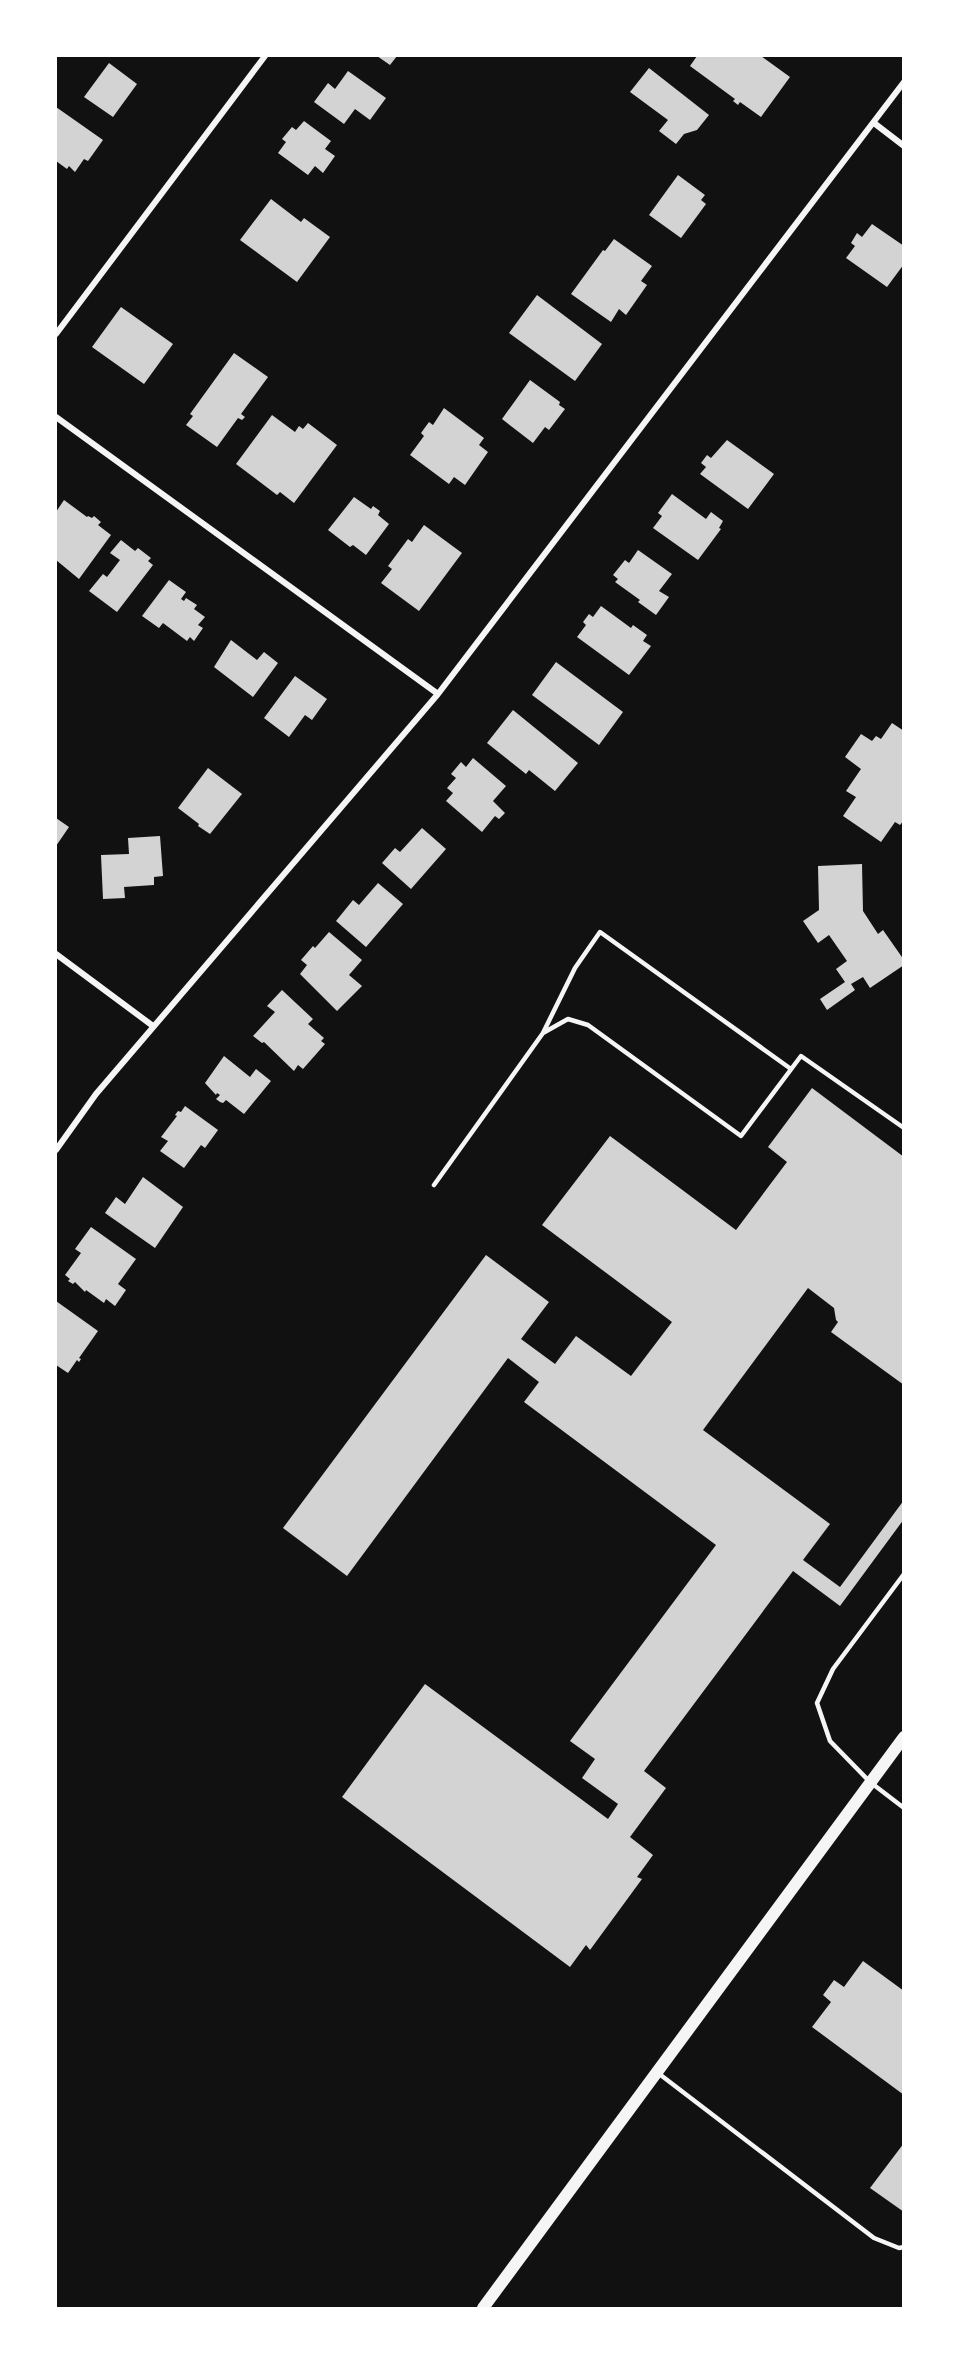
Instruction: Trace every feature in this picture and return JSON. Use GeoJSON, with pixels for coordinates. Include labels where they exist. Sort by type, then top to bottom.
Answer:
{"type":"FeatureCollection","features":[{"type":"Feature","properties":{"kind":"main road"},"geometry":{"type":"LineString","coordinates":[[483,2308],[903,1737]]}},
{"type":"Feature","properties":{"kind":"street"},"geometry":{"type":"LineString","coordinates":[[56,334],[265,56]]}},
{"type":"Feature","properties":{"kind":"street"},"geometry":{"type":"LineString","coordinates":[[56,1150],[96,1094],[438,694],[903,82]]}},
{"type":"Feature","properties":{"kind":"street"},"geometry":{"type":"LineString","coordinates":[[874,123],[903,146]]}},
{"type":"Feature","properties":{"kind":"street"},"geometry":{"type":"LineString","coordinates":[[56,417],[438,694]]}},
{"type":"Feature","properties":{"kind":"street"},"geometry":{"type":"LineString","coordinates":[[56,954],[153,1026]]}},
{"type":"Feature","properties":{"kind":"lane"},"geometry":{"type":"LineString","coordinates":[[434,1185],[543,1033],[575,968],[600,932],[790,1069]]}},
{"type":"Feature","properties":{"kind":"lane"},"geometry":{"type":"LineString","coordinates":[[543,1033],[568,1018],[588,1025],[741,1136],[801,1056],[903,1128]]}},
{"type":"Feature","properties":{"kind":"lane"},"geometry":{"type":"LineString","coordinates":[[903,1574],[833,1669],[817,1703],[830,1741],[870,1782],[903,1808]]}},
{"type":"Feature","properties":{"kind":"lane"},"geometry":{"type":"LineString","coordinates":[[658,2073],[874,2238],[899,2248],[903,2247]]}},
{"type":"Feature","properties":{"kind":"building"},"geometry":{"type":"Polygon","coordinates":[[[377,56],[397,56],[390,65],[377,56]]]}},
{"type":"Feature","properties":{"kind":"building"},"geometry":{"type":"Polygon","coordinates":[[[697,56],[761,56],[790,77],[761,117],[740,102],[738,105],[733,101],[735,99],[690,66],[697,56]]]}},
{"type":"Feature","properties":{"kind":"building"},"geometry":{"type":"Polygon","coordinates":[[[109,63],[137,84],[113,117],[84,97],[109,63]]]}},
{"type":"Feature","properties":{"kind":"building"},"geometry":{"type":"Polygon","coordinates":[[[649,68],[709,115],[697,130],[684,134],[676,144],[659,131],[668,120],[630,92],[649,68]]]}},
{"type":"Feature","properties":{"kind":"building"},"geometry":{"type":"Polygon","coordinates":[[[348,71],[386,98],[370,120],[355,109],[344,124],[314,102],[328,83],[335,89],[348,71]]]}},
{"type":"Feature","properties":{"kind":"building"},"geometry":{"type":"Polygon","coordinates":[[[56,107],[103,140],[88,161],[84,159],[75,172],[69,166],[67,169],[56,161],[56,107]]]}},
{"type":"Feature","properties":{"kind":"building"},"geometry":{"type":"Polygon","coordinates":[[[304,121],[331,141],[325,149],[335,156],[323,173],[315,166],[308,175],[278,153],[286,142],[282,139],[292,127],[296,130],[304,121]]]}},
{"type":"Feature","properties":{"kind":"building"},"geometry":{"type":"Polygon","coordinates":[[[678,175],[705,195],[701,200],[706,204],[681,238],[649,215],[678,175]]]}},
{"type":"Feature","properties":{"kind":"building"},"geometry":{"type":"Polygon","coordinates":[[[271,199],[301,222],[304,218],[330,237],[297,282],[240,240],[271,199]]]}},
{"type":"Feature","properties":{"kind":"building"},"geometry":{"type":"Polygon","coordinates":[[[872,224],[904,246],[904,264],[887,287],[846,258],[855,246],[851,243],[857,233],[862,237],[872,224]]]}},
{"type":"Feature","properties":{"kind":"building"},"geometry":{"type":"Polygon","coordinates":[[[614,239],[652,266],[641,281],[647,285],[626,315],[619,309],[611,322],[571,294],[603,250],[605,251],[614,239]]]}},
{"type":"Feature","properties":{"kind":"building"},"geometry":{"type":"Polygon","coordinates":[[[537,295],[602,344],[575,381],[509,333],[537,295]]]}},
{"type":"Feature","properties":{"kind":"building"},"geometry":{"type":"Polygon","coordinates":[[[121,307],[173,344],[144,384],[92,347],[121,307]]]}},
{"type":"Feature","properties":{"kind":"building"},"geometry":{"type":"Polygon","coordinates":[[[234,353],[268,377],[241,414],[245,417],[242,420],[238,418],[217,447],[186,425],[193,416],[190,414],[234,353]]]}},
{"type":"Feature","properties":{"kind":"building"},"geometry":{"type":"Polygon","coordinates":[[[530,380],[560,402],[559,405],[565,409],[549,430],[545,427],[533,443],[502,419],[530,380]]]}},
{"type":"Feature","properties":{"kind":"building"},"geometry":{"type":"Polygon","coordinates":[[[444,408],[484,438],[479,445],[488,452],[465,485],[454,477],[449,484],[410,455],[424,436],[421,433],[429,422],[433,425],[444,408]]]}},
{"type":"Feature","properties":{"kind":"building"},"geometry":{"type":"Polygon","coordinates":[[[272,415],[295,432],[299,426],[303,429],[308,423],[337,445],[294,503],[280,492],[277,495],[236,464],[272,415]]]}},
{"type":"Feature","properties":{"kind":"building"},"geometry":{"type":"Polygon","coordinates":[[[727,440],[774,474],[748,509],[700,474],[706,467],[701,463],[707,455],[711,458],[727,440]]]}},
{"type":"Feature","properties":{"kind":"building"},"geometry":{"type":"Polygon","coordinates":[[[672,494],[706,519],[711,512],[723,521],[719,528],[721,529],[698,560],[653,528],[662,516],[658,513],[672,494]]]}},
{"type":"Feature","properties":{"kind":"building"},"geometry":{"type":"Polygon","coordinates":[[[354,497],[371,509],[373,506],[380,511],[378,515],[389,524],[366,555],[353,545],[350,547],[328,530],[354,497]]]}},
{"type":"Feature","properties":{"kind":"building"},"geometry":{"type":"Polygon","coordinates":[[[64,500],[87,517],[94,516],[101,522],[98,525],[111,535],[79,579],[56,560],[56,512],[64,500]]]}},
{"type":"Feature","properties":{"kind":"building"},"geometry":{"type":"Polygon","coordinates":[[[424,525],[462,553],[419,611],[381,583],[392,569],[388,566],[408,539],[412,542],[424,525]]]}},
{"type":"Feature","properties":{"kind":"building"},"geometry":{"type":"Polygon","coordinates":[[[121,540],[135,551],[138,548],[151,558],[148,561],[153,565],[117,612],[89,591],[103,574],[107,577],[120,560],[110,553],[121,540]]]}},
{"type":"Feature","properties":{"kind":"building"},"geometry":{"type":"Polygon","coordinates":[[[638,550],[672,574],[659,591],[669,597],[656,615],[615,582],[618,579],[613,575],[625,560],[629,563],[638,550]]]}},
{"type":"Feature","properties":{"kind":"building"},"geometry":{"type":"Polygon","coordinates":[[[169,580],[186,592],[181,599],[184,601],[186,598],[197,605],[194,609],[205,617],[198,625],[203,628],[194,641],[190,637],[187,641],[163,623],[159,628],[142,616],[169,580]]]}},
{"type":"Feature","properties":{"kind":"building"},"geometry":{"type":"Polygon","coordinates":[[[601,606],[631,628],[633,625],[647,635],[643,641],[651,646],[629,675],[577,637],[586,625],[583,622],[589,614],[593,617],[601,606]]]}},
{"type":"Feature","properties":{"kind":"building"},"geometry":{"type":"Polygon","coordinates":[[[231,640],[257,660],[264,652],[278,663],[253,697],[214,667],[231,640]]]}},
{"type":"Feature","properties":{"kind":"building"},"geometry":{"type":"Polygon","coordinates":[[[556,662],[623,712],[599,745],[532,695],[556,662]]]}},
{"type":"Feature","properties":{"kind":"building"},"geometry":{"type":"Polygon","coordinates":[[[295,676],[327,699],[312,720],[305,715],[289,737],[264,718],[295,676]]]}},
{"type":"Feature","properties":{"kind":"building"},"geometry":{"type":"Polygon","coordinates":[[[513,710],[578,763],[555,791],[529,770],[526,774],[487,743],[513,710]]]}},
{"type":"Feature","properties":{"kind":"building"},"geometry":{"type":"Polygon","coordinates":[[[892,723],[904,731],[904,820],[900,825],[895,822],[881,842],[843,816],[856,797],[846,791],[861,769],[845,757],[861,734],[872,741],[876,736],[881,739],[892,723]]]}},
{"type":"Feature","properties":{"kind":"building"},"geometry":{"type":"Polygon","coordinates":[[[473,758],[506,786],[493,801],[505,813],[499,819],[495,816],[482,832],[446,801],[453,793],[447,788],[456,778],[451,774],[461,762],[466,767],[473,758]]]}},
{"type":"Feature","properties":{"kind":"building"},"geometry":{"type":"Polygon","coordinates":[[[208,768],[242,794],[210,834],[178,808],[208,768]]]}},
{"type":"Feature","properties":{"kind":"building"},"geometry":{"type":"Polygon","coordinates":[[[56,818],[69,827],[56,846],[56,818]]]}},
{"type":"Feature","properties":{"kind":"building"},"geometry":{"type":"Polygon","coordinates":[[[422,828],[446,849],[411,889],[382,863],[395,848],[400,852],[422,828]]]}},
{"type":"Feature","properties":{"kind":"building"},"geometry":{"type":"Polygon","coordinates":[[[160,836],[163,876],[154,877],[154,885],[124,887],[125,898],[103,899],[101,855],[129,854],[128,838],[160,836]]]}},
{"type":"Feature","properties":{"kind":"building"},"geometry":{"type":"Polygon","coordinates":[[[862,864],[863,911],[878,934],[883,930],[904,960],[904,965],[870,988],[863,977],[851,984],[855,990],[827,1010],[820,999],[845,982],[836,969],[847,961],[829,935],[818,943],[803,921],[819,910],[818,866],[862,864]]]}},
{"type":"Feature","properties":{"kind":"building"},"geometry":{"type":"Polygon","coordinates":[[[378,883],[403,904],[366,947],[336,921],[353,900],[359,905],[378,883]]]}},
{"type":"Feature","properties":{"kind":"building"},"geometry":{"type":"Polygon","coordinates":[[[329,932],[362,960],[349,975],[362,986],[337,1011],[300,974],[307,965],[301,960],[329,932]]]}},
{"type":"Feature","properties":{"kind":"building"},"geometry":{"type":"Polygon","coordinates":[[[282,990],[313,1019],[308,1024],[324,1038],[321,1041],[325,1044],[303,1069],[298,1065],[294,1071],[264,1042],[262,1043],[253,1036],[275,1012],[267,1006],[282,990]]]}},
{"type":"Feature","properties":{"kind":"building"},"geometry":{"type":"Polygon","coordinates":[[[224,1056],[250,1077],[256,1069],[271,1081],[244,1114],[226,1100],[223,1103],[216,1099],[220,1095],[217,1093],[216,1095],[205,1083],[224,1056]]]}},
{"type":"Feature","properties":{"kind":"building"},"geometry":{"type":"Polygon","coordinates":[[[812,1088],[904,1157],[904,1385],[831,1332],[838,1322],[834,1308],[808,1288],[703,1430],[830,1524],[803,1560],[840,1587],[904,1500],[904,1519],[840,1606],[793,1571],[644,1771],[666,1788],[630,1837],[653,1855],[637,1877],[642,1879],[590,1950],[586,1945],[570,1967],[342,1797],[425,1684],[608,1819],[618,1804],[582,1778],[595,1759],[570,1741],[716,1545],[524,1402],[539,1382],[508,1358],[347,1576],[283,1528],[486,1255],[549,1302],[521,1339],[555,1364],[576,1336],[631,1376],[672,1322],[542,1225],[610,1136],[736,1230],[787,1162],[768,1147],[812,1088]]]}},
{"type":"Feature","properties":{"kind":"building"},"geometry":{"type":"Polygon","coordinates":[[[185,1106],[218,1130],[205,1148],[201,1145],[184,1168],[160,1151],[168,1141],[161,1137],[177,1116],[175,1115],[178,1111],[181,1112],[185,1106]]]}},
{"type":"Feature","properties":{"kind":"building"},"geometry":{"type":"Polygon","coordinates":[[[143,1177],[183,1207],[155,1248],[105,1213],[116,1197],[125,1204],[143,1177]]]}},
{"type":"Feature","properties":{"kind":"building"},"geometry":{"type":"Polygon","coordinates":[[[91,1227],[136,1259],[118,1284],[126,1290],[115,1306],[106,1299],[104,1303],[86,1290],[85,1292],[75,1282],[73,1284],[68,1281],[70,1279],[65,1275],[81,1253],[75,1249],[91,1227]]]}},
{"type":"Feature","properties":{"kind":"building"},"geometry":{"type":"Polygon","coordinates":[[[56,1301],[98,1331],[79,1358],[81,1359],[79,1362],[77,1360],[68,1373],[56,1365],[56,1301]]]}},
{"type":"Feature","properties":{"kind":"building"},"geometry":{"type":"Polygon","coordinates":[[[863,1961],[904,1991],[904,2095],[812,2027],[831,2002],[823,1995],[834,1980],[844,1987],[863,1961]]]}},
{"type":"Feature","properties":{"kind":"building"},"geometry":{"type":"Polygon","coordinates":[[[904,2143],[904,2212],[870,2188],[904,2143]]]}}]}
